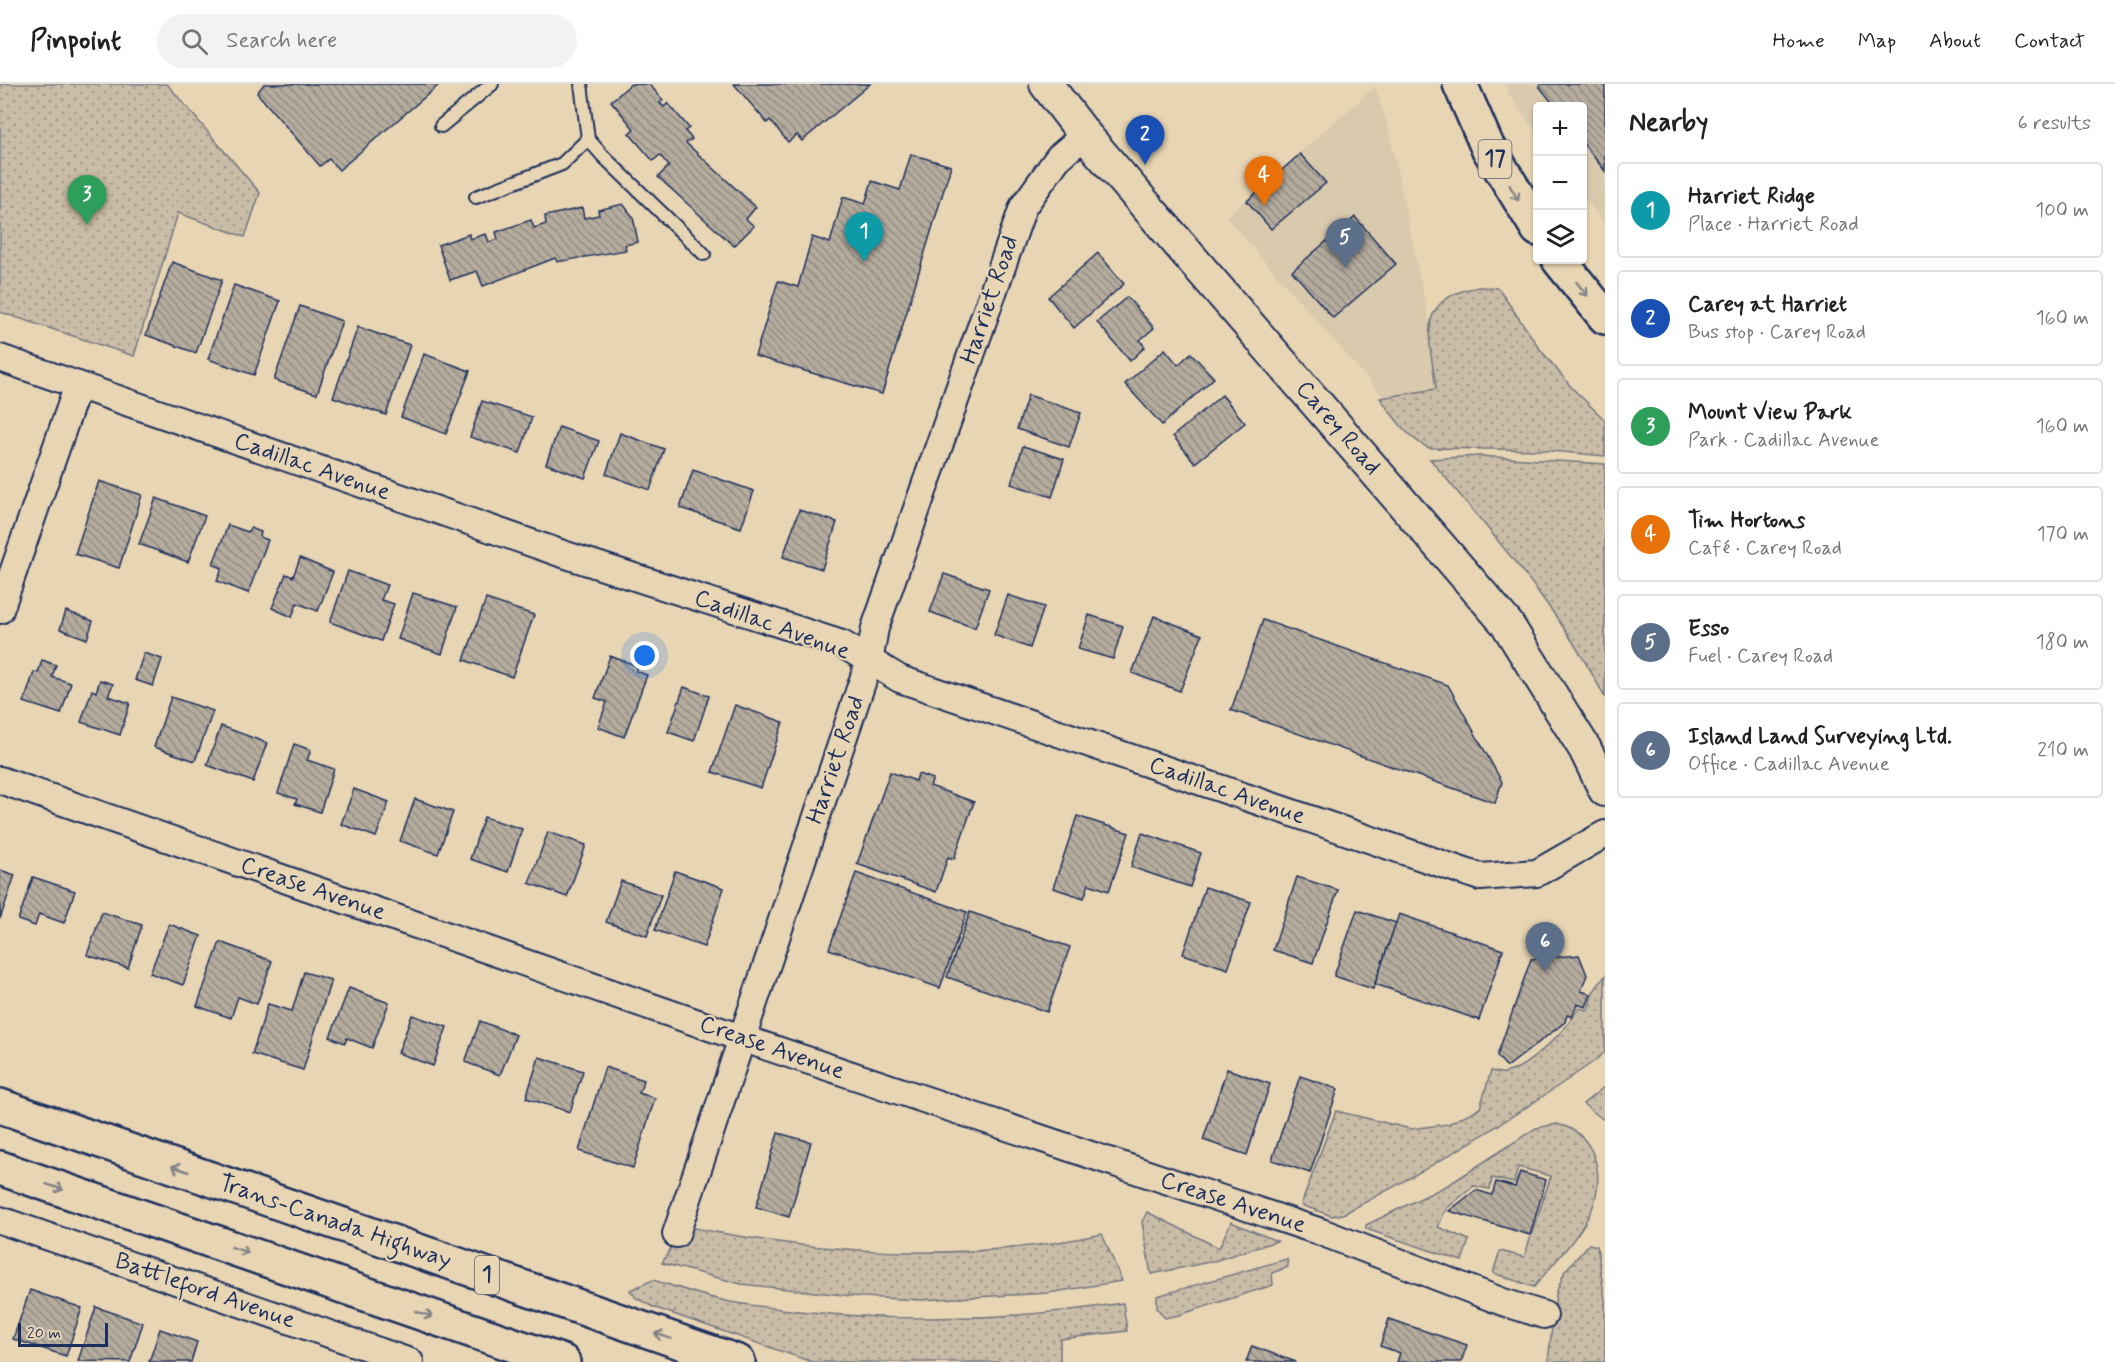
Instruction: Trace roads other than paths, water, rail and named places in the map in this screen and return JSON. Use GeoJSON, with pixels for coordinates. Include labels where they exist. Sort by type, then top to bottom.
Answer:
{"type":"FeatureCollection","features":[{"type":"Feature","properties":{"kind":"highway","name":"17"},"geometry":{"type":"LineString","coordinates":[[1461,84],[1487,146],[1533,221]]}},
{"type":"Feature","properties":{"kind":"highway"},"geometry":{"type":"LineString","coordinates":[[1562,264],[1605,317]]}},
{"type":"Feature","properties":{"kind":"highway","name":"Trans-Canada Highway"},"geometry":{"type":"LineString","coordinates":[[0,1106],[738,1362]]}},
{"type":"Feature","properties":{"kind":"highway","name":"1"},"geometry":{"type":"LineString","coordinates":[[0,1167],[563,1362]]}},
{"type":"Feature","properties":{"kind":"street","name":"Carey Road"},"geometry":{"type":"LineString","coordinates":[[1046,84],[1085,135],[1507,624],[1585,748],[1605,790]]}},
{"type":"Feature","properties":{"kind":"street","name":"Harriet Road"},"geometry":{"type":"LineString","coordinates":[[676,1234],[869,662],[874,628],[1023,207],[1058,158],[1085,135]]}},
{"type":"Feature","properties":{"kind":"street","name":"Cadillac Avenue"},"geometry":{"type":"LineString","coordinates":[[0,358],[552,550],[842,644],[900,680],[1480,877],[1537,873],[1605,834]]}},
{"type":"Feature","properties":{"kind":"street"},"geometry":{"type":"LineString","coordinates":[[0,610],[78,386]]}},
{"type":"Feature","properties":{"kind":"street","name":"Crease Avenue"},"geometry":{"type":"LineString","coordinates":[[0,780],[741,1038],[1321,1232],[1503,1302],[1544,1315]]}},
{"type":"Feature","properties":{"kind":"street","name":"Battleford Avenue"},"geometry":{"type":"LineString","coordinates":[[0,1220],[411,1362]]}},
{"type":"Feature","properties":{"kind":"lane"},"geometry":{"type":"LineString","coordinates":[[441,126],[492,84]]}},
{"type":"Feature","properties":{"kind":"lane"},"geometry":{"type":"LineString","coordinates":[[581,84],[588,139],[704,254]]}},
{"type":"Feature","properties":{"kind":"lane"},"geometry":{"type":"LineString","coordinates":[[477,197],[562,164],[588,139]]}},
{"type":"Feature","properties":{"kind":"place","name":"Carey at Harriet"},"geometry":{"type":"Point","coordinates":[1145,165]}},
{"type":"Feature","properties":{"kind":"place","name":"Tim Hortons"},"geometry":{"type":"Point","coordinates":[1264,206]}},
{"type":"Feature","properties":{"kind":"place","name":"Mount View Park"},"geometry":{"type":"Point","coordinates":[87,225]}},
{"type":"Feature","properties":{"kind":"place","name":"Harriet Ridge"},"geometry":{"type":"Point","coordinates":[864,262]}},
{"type":"Feature","properties":{"kind":"place","name":"Esso"},"geometry":{"type":"Point","coordinates":[1345,268]}},
{"type":"Feature","properties":{"kind":"place","name":"Island Land Surveying Ltd."},"geometry":{"type":"Point","coordinates":[1545,972]}}]}
